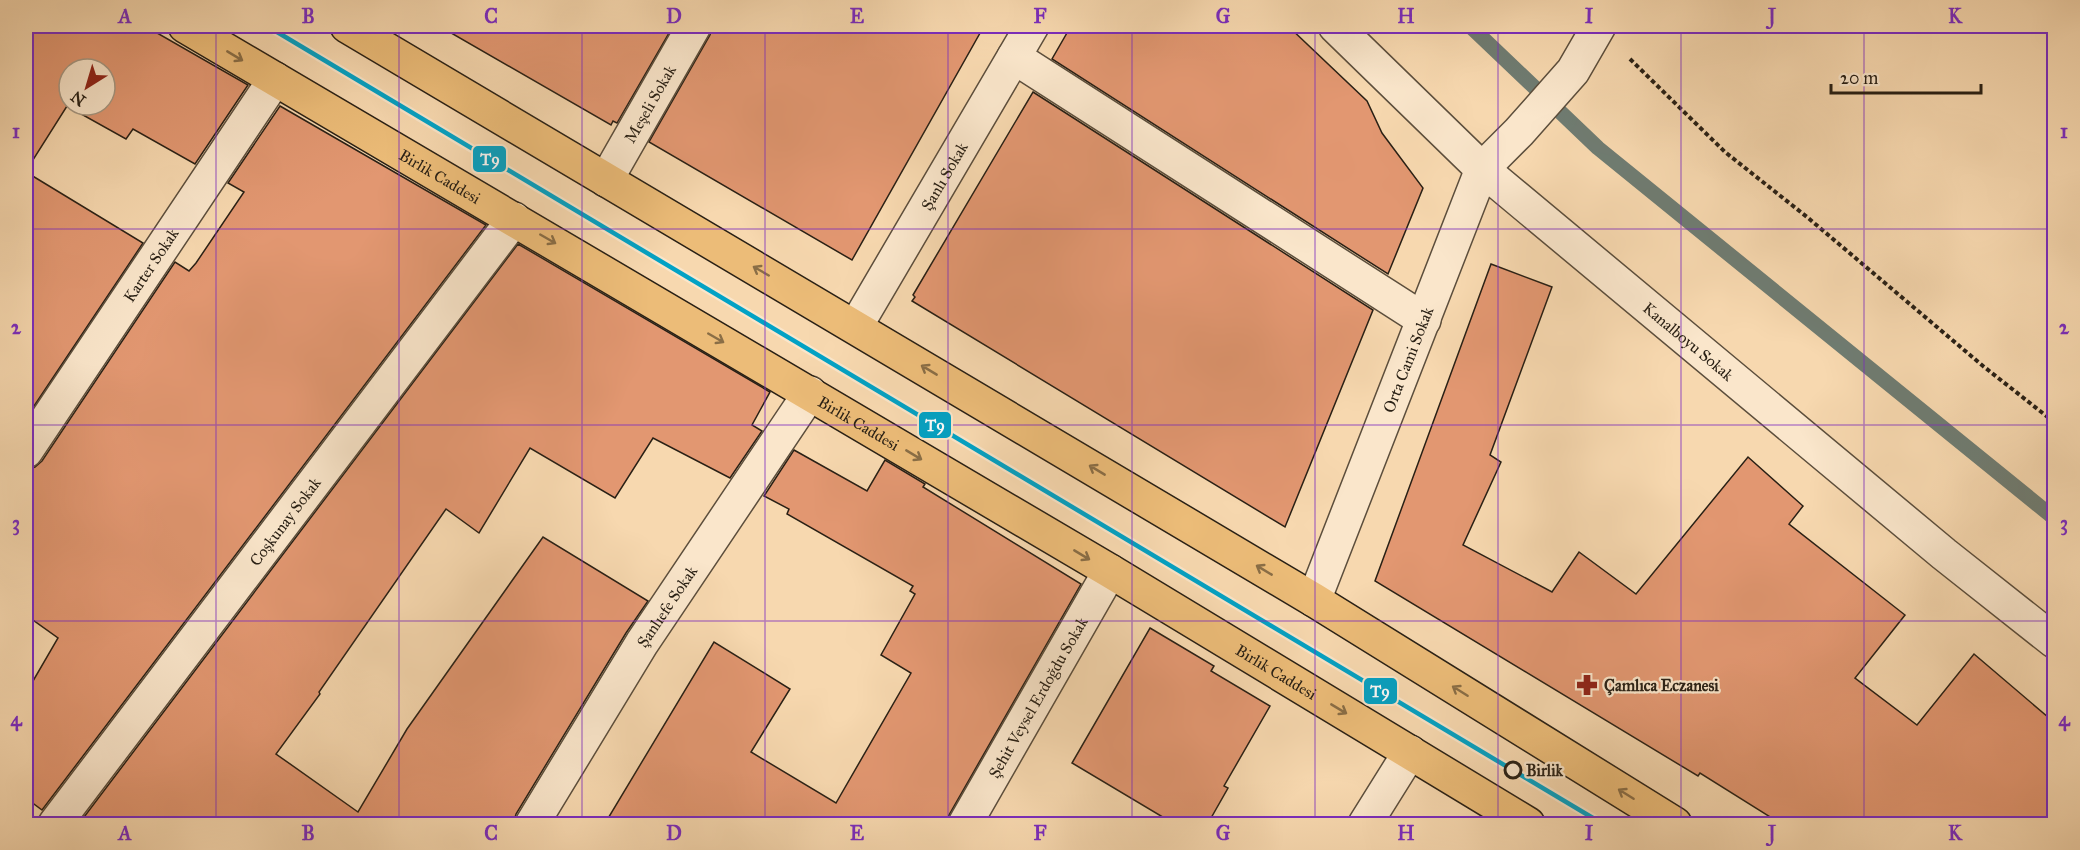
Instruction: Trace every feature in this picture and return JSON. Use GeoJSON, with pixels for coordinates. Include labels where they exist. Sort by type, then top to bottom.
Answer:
{"type":"FeatureCollection","features":[{"type":"Feature","properties":{"kind":"main road","name":"Birlik Caddesi"},"geometry":{"type":"LineString","coordinates":[[185,26],[1110,571],[1528,825]]}},
{"type":"Feature","properties":{"kind":"main road"},"geometry":{"type":"LineString","coordinates":[[362,29],[606,180],[1314,600],[1675,825]]}},
{"type":"Feature","properties":{"kind":"street","name":"Meşeli Sokak"},"geometry":{"type":"LineString","coordinates":[[606,180],[694,26]]}},
{"type":"Feature","properties":{"kind":"street","name":"Şanlı Sokak"},"geometry":{"type":"LineString","coordinates":[[855,326],[1032,26]]}},
{"type":"Feature","properties":{"kind":"street","name":"Kanalboyu Sokak"},"geometry":{"type":"LineString","coordinates":[[1335,26],[1482,168],[1935,547],[2055,641]]}},
{"type":"Feature","properties":{"kind":"street","name":"Orta Cami Sokak"},"geometry":{"type":"LineString","coordinates":[[1314,600],[1482,168],[1519,132],[1573,71],[1598,26]]}},
{"type":"Feature","properties":{"kind":"street"},"geometry":{"type":"LineString","coordinates":[[1014,57],[1424,320]]}},
{"type":"Feature","properties":{"kind":"street","name":"Karter Sokak"},"geometry":{"type":"LineString","coordinates":[[26,452],[275,79]]}},
{"type":"Feature","properties":{"kind":"street","name":"Coşkunay Sokak"},"geometry":{"type":"LineString","coordinates":[[56,825],[514,219]]}},
{"type":"Feature","properties":{"kind":"street","name":"Şanlıefe Sokak"},"geometry":{"type":"LineString","coordinates":[[532,825],[642,643],[810,393]]}},
{"type":"Feature","properties":{"kind":"street","name":"Şehit Veysel Erdoğdu Sokak"},"geometry":{"type":"LineString","coordinates":[[965,825],[1110,571]]}},
{"type":"Feature","properties":{"kind":"street"},"geometry":{"type":"LineString","coordinates":[[1365,825],[1410,752]]}},
{"type":"Feature","properties":{"kind":"path"},"geometry":{"type":"LineString","coordinates":[[1598,26],[1725,152],[1983,366],[2055,422]]}},
{"type":"Feature","properties":{"kind":"building"},"geometry":{"type":"Polygon","coordinates":[[[26,26],[145,26],[248,85],[195,164],[133,129],[126,139],[87,117],[117,117],[117,57],[57,57],[57,117],[60,117],[26,171],[26,26]]]}},
{"type":"Feature","properties":{"kind":"building"},"geometry":{"type":"Polygon","coordinates":[[[439,26],[673,26],[617,123],[613,121],[611,125],[439,26]]]}},
{"type":"Feature","properties":{"kind":"building"},"geometry":{"type":"Polygon","coordinates":[[[984,26],[852,260],[649,142],[713,27],[984,26]]]}},
{"type":"Feature","properties":{"kind":"building"},"geometry":{"type":"Polygon","coordinates":[[[1071,26],[1288,26],[1367,101],[1382,133],[1423,188],[1388,274],[1052,59],[1071,26]]]}},
{"type":"Feature","properties":{"kind":"building"},"geometry":{"type":"Polygon","coordinates":[[[1033,92],[1373,310],[1285,527],[912,301],[915,297],[913,295],[1033,92]]]}},
{"type":"Feature","properties":{"kind":"building"},"geometry":{"type":"Polygon","coordinates":[[[280,106],[486,225],[42,810],[26,798],[26,693],[58,638],[26,615],[26,470],[42,461],[175,262],[189,271],[196,263],[244,192],[228,183],[280,106]]]}},
{"type":"Feature","properties":{"kind":"building"},"geometry":{"type":"Polygon","coordinates":[[[26,172],[143,243],[26,418],[26,172]]]}},
{"type":"Feature","properties":{"kind":"building"},"geometry":{"type":"Polygon","coordinates":[[[518,244],[770,392],[752,425],[762,431],[730,478],[653,438],[615,498],[530,448],[479,533],[446,509],[319,692],[320,694],[276,754],[358,812],[407,729],[543,537],[648,601],[626,633],[516,814],[513,825],[78,825],[518,244]]]}},
{"type":"Feature","properties":{"kind":"building"},"geometry":{"type":"Polygon","coordinates":[[[1491,264],[1552,287],[1490,455],[1501,462],[1463,545],[1552,592],[1579,552],[1636,594],[1748,457],[1803,506],[1789,524],[1905,615],[1855,678],[1917,725],[1974,654],[2055,723],[2055,825],[1783,825],[1700,773],[1698,776],[1375,581],[1491,264]]]}},
{"type":"Feature","properties":{"kind":"building"},"geometry":{"type":"Polygon","coordinates":[[[794,450],[867,491],[885,460],[925,484],[923,487],[1081,584],[949,815],[946,825],[604,825],[714,642],[790,689],[751,752],[836,803],[911,673],[881,655],[915,594],[910,591],[913,586],[787,514],[789,509],[764,496],[794,450]]]}},
{"type":"Feature","properties":{"kind":"building"},"geometry":{"type":"Polygon","coordinates":[[[1150,628],[1214,666],[1211,671],[1270,706],[1224,786],[1228,788],[1207,825],[1176,825],[1072,763],[1150,628]]]}},
{"type":"Feature","properties":{"kind":"waterway"},"geometry":{"type":"LineString","coordinates":[[1470,26],[1598,148],[2054,518]]}},
{"type":"Feature","properties":{"kind":"transit line","name":"T9"},"geometry":{"type":"LineString","coordinates":[[267,26],[1603,824]]}},
{"type":"Feature","properties":{"kind":"place","name":"Çamlıca Eczanesi"},"geometry":{"type":"Point","coordinates":[1587,685]}},
{"type":"Feature","properties":{"kind":"place","name":"Birlik"},"geometry":{"type":"Point","coordinates":[1513,770]}}]}
